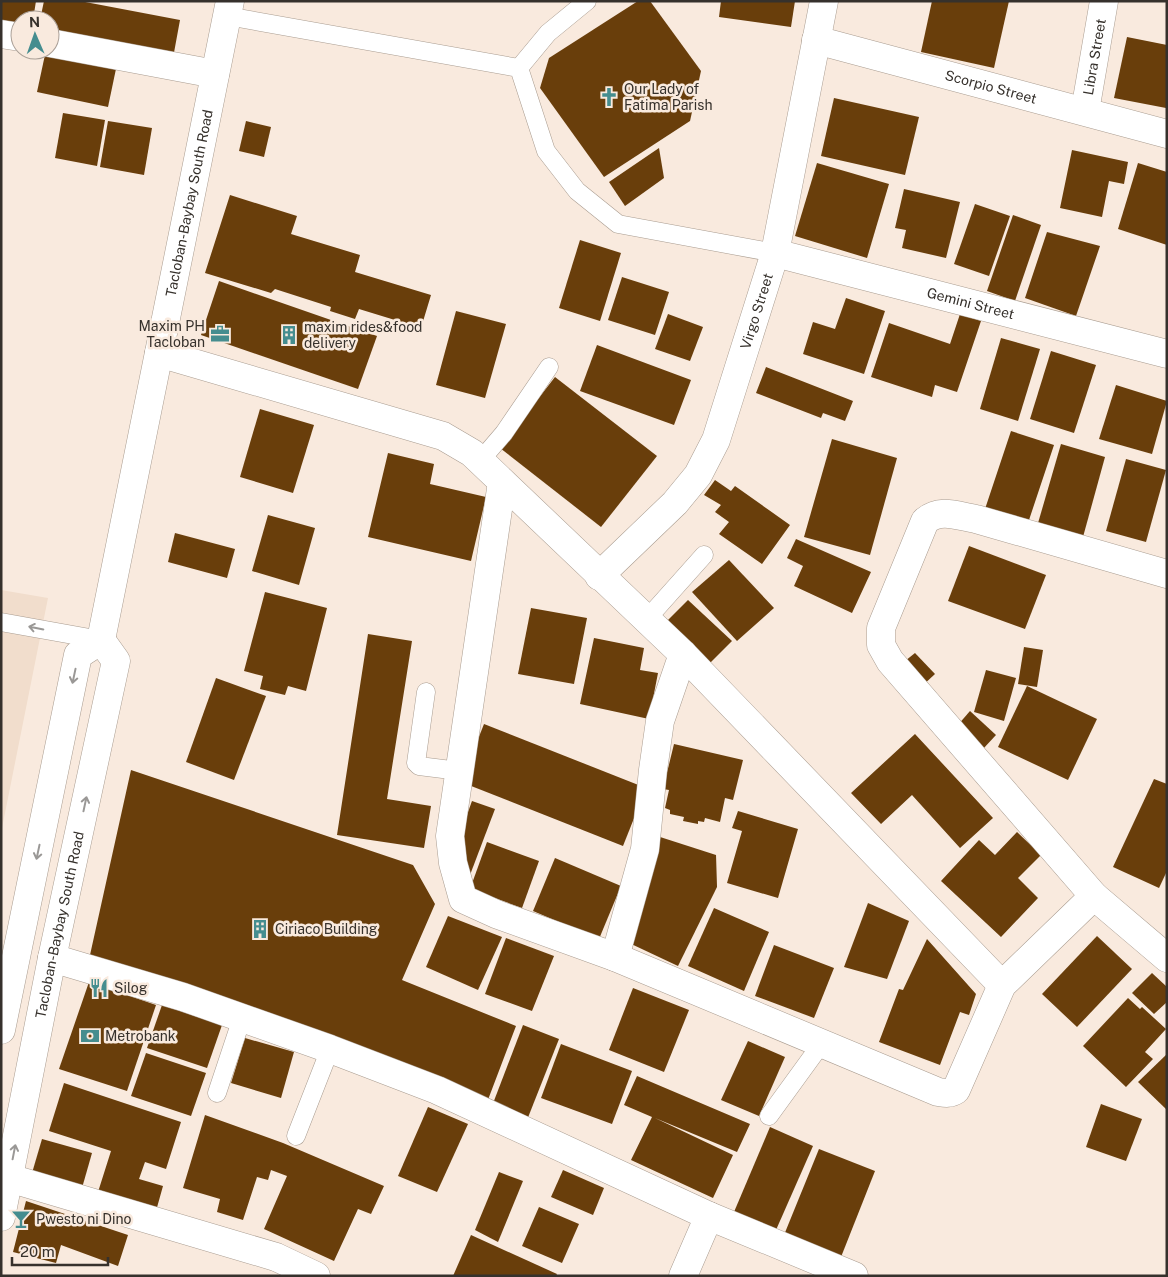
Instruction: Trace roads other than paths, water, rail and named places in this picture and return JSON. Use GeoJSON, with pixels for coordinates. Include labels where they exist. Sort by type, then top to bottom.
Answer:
{"type":"FeatureCollection","features":[{"type":"Feature","properties":{"kind":"street","name":"Virgo Street"},"geometry":{"type":"LineString","coordinates":[[599,576],[674,503],[698,475],[716,440],[774,253],[824,1]]}},
{"type":"Feature","properties":{"kind":"street","name":"Libra Street"},"geometry":{"type":"LineString","coordinates":[[1085,111],[1104,1]]}},
{"type":"Feature","properties":{"kind":"street","name":"Tacloban-Baybay South Road"},"geometry":{"type":"LineString","coordinates":[[1,1217],[52,958],[116,661],[101,640],[229,8]]}},
{"type":"Feature","properties":{"kind":"street","name":"Scorpio Street"},"geometry":{"type":"LineString","coordinates":[[816,40],[1167,134]]}},
{"type":"Feature","properties":{"kind":"street"},"geometry":{"type":"LineString","coordinates":[[60,45],[215,74]]}},
{"type":"Feature","properties":{"kind":"street","name":"Gemini Street"},"geometry":{"type":"LineString","coordinates":[[774,253],[1167,354]]}},
{"type":"Feature","properties":{"kind":"street"},"geometry":{"type":"LineString","coordinates":[[159,353],[443,436],[472,453],[683,654],[1002,985]]}},
{"type":"Feature","properties":{"kind":"street"},"geometry":{"type":"LineString","coordinates":[[502,482],[450,836],[453,863],[463,899],[496,914],[615,957],[938,1092],[952,1092],[956,1090],[1002,985],[1094,896]]}},
{"type":"Feature","properties":{"kind":"street"},"geometry":{"type":"LineString","coordinates":[[1167,574],[976,519],[944,512],[932,515],[925,521],[881,628],[881,645],[890,662],[1094,896],[1167,958]]}},
{"type":"Feature","properties":{"kind":"street"},"geometry":{"type":"LineString","coordinates":[[1,1030],[78,655],[101,640]]}},
{"type":"Feature","properties":{"kind":"street"},"geometry":{"type":"LineString","coordinates":[[615,957],[645,849],[660,721],[683,654]]}},
{"type":"Feature","properties":{"kind":"street"},"geometry":{"type":"LineString","coordinates":[[52,958],[242,1018],[437,1090],[710,1216],[854,1276]]}},
{"type":"Feature","properties":{"kind":"street"},"geometry":{"type":"LineString","coordinates":[[9,1178],[276,1257],[316,1276]]}},
{"type":"Feature","properties":{"kind":"street"},"geometry":{"type":"LineString","coordinates":[[682,1276],[710,1216]]}},
{"type":"Feature","properties":{"kind":"lane"},"geometry":{"type":"LineString","coordinates":[[519,68],[548,33],[587,1]]}},
{"type":"Feature","properties":{"kind":"lane"},"geometry":{"type":"LineString","coordinates":[[229,8],[519,68]]}},
{"type":"Feature","properties":{"kind":"lane"},"geometry":{"type":"LineString","coordinates":[[519,68],[546,152],[577,190],[618,224],[774,253]]}},
{"type":"Feature","properties":{"kind":"lane"},"geometry":{"type":"LineString","coordinates":[[480,461],[504,433],[549,367]]}},
{"type":"Feature","properties":{"kind":"lane"},"geometry":{"type":"LineString","coordinates":[[646,620],[704,555]]}},
{"type":"Feature","properties":{"kind":"lane"},"geometry":{"type":"LineString","coordinates":[[1,622],[101,640]]}},
{"type":"Feature","properties":{"kind":"lane"},"geometry":{"type":"LineString","coordinates":[[426,692],[416,763],[419,766],[459,771]]}},
{"type":"Feature","properties":{"kind":"lane"},"geometry":{"type":"LineString","coordinates":[[217,1092],[242,1018]]}},
{"type":"Feature","properties":{"kind":"lane"},"geometry":{"type":"LineString","coordinates":[[769,1116],[822,1043]]}},
{"type":"Feature","properties":{"kind":"lane"},"geometry":{"type":"LineString","coordinates":[[296,1136],[330,1049]]}},
{"type":"Feature","properties":{"kind":"place","name":"Our Lady of Fatima Parish"},"geometry":{"type":"Point","coordinates":[609,97]}},
{"type":"Feature","properties":{"kind":"place","name":"Maxim PH Tacloban"},"geometry":{"type":"Point","coordinates":[220,334]}},
{"type":"Feature","properties":{"kind":"place","name":"maxim rides&food delivery"},"geometry":{"type":"Point","coordinates":[289,335]}},
{"type":"Feature","properties":{"kind":"place","name":"Ciriaco Building"},"geometry":{"type":"Point","coordinates":[260,929]}},
{"type":"Feature","properties":{"kind":"place","name":"Silog"},"geometry":{"type":"Point","coordinates":[99,988]}},
{"type":"Feature","properties":{"kind":"place","name":"Metrobank"},"geometry":{"type":"Point","coordinates":[90,1036]}},
{"type":"Feature","properties":{"kind":"place","name":"Pwesto ni Dino"},"geometry":{"type":"Point","coordinates":[21,1219]}}]}
